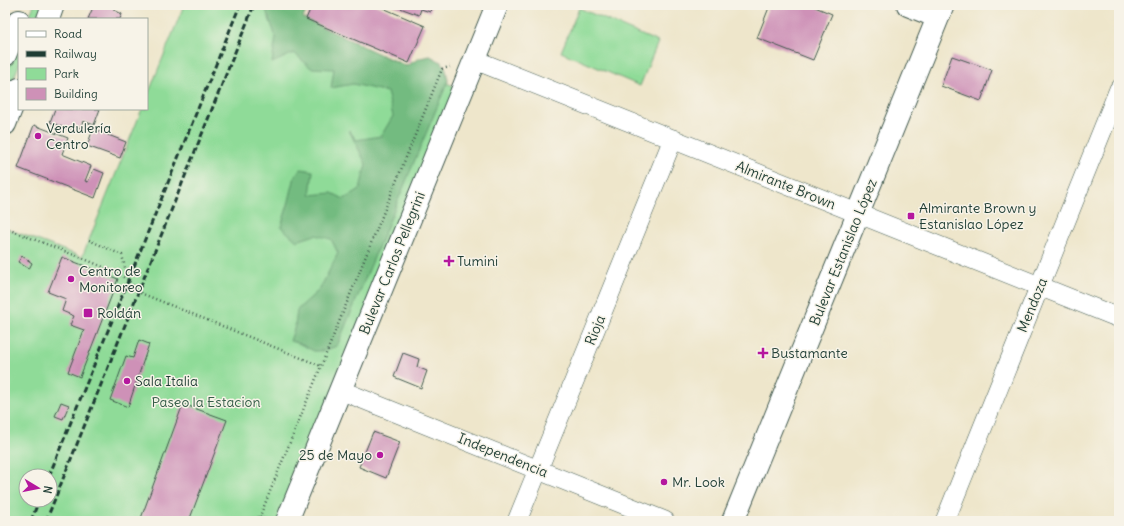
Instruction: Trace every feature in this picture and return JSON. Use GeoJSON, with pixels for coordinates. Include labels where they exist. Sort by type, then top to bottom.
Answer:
{"type":"FeatureCollection","features":[{"type":"Feature","properties":{"kind":"main road"},"geometry":{"type":"LineString","coordinates":[[20,18],[25,5]]}},
{"type":"Feature","properties":{"kind":"main road"},"geometry":{"type":"LineString","coordinates":[[48,18],[53,5]]}},
{"type":"Feature","properties":{"kind":"main road","name":"Bulevar Carlos Pellegrini"},"geometry":{"type":"LineString","coordinates":[[287,521],[497,5]]}},
{"type":"Feature","properties":{"kind":"main road"},"geometry":{"type":"LineString","coordinates":[[908,5],[940,11]]}},
{"type":"Feature","properties":{"kind":"main road","name":"Bulevar Estanislao López"},"geometry":{"type":"LineString","coordinates":[[733,521],[859,214],[940,11]]}},
{"type":"Feature","properties":{"kind":"main road"},"geometry":{"type":"LineString","coordinates":[[5,55],[18,22]]}},
{"type":"Feature","properties":{"kind":"main road"},"geometry":{"type":"LineString","coordinates":[[5,124],[18,92]]}},
{"type":"Feature","properties":{"kind":"street","name":"Almirante Brown"},"geometry":{"type":"LineString","coordinates":[[475,60],[1119,318]]}},
{"type":"Feature","properties":{"kind":"street","name":"Mendoza"},"geometry":{"type":"LineString","coordinates":[[945,521],[1119,89]]}},
{"type":"Feature","properties":{"kind":"street","name":"Rioja"},"geometry":{"type":"LineString","coordinates":[[517,521],[673,140]]}},
{"type":"Feature","properties":{"kind":"street","name":"Independencia"},"geometry":{"type":"LineString","coordinates":[[340,390],[665,521]]}},
{"type":"Feature","properties":{"kind":"path"},"geometry":{"type":"LineString","coordinates":[[258,521],[442,69],[475,60]]}},
{"type":"Feature","properties":{"kind":"path"},"geometry":{"type":"LineString","coordinates":[[5,228],[115,272],[128,280],[138,292],[321,366]]}},
{"type":"Feature","properties":{"kind":"path"},"geometry":{"type":"LineString","coordinates":[[88,240],[122,255],[128,280]]}},
{"type":"Feature","properties":{"kind":"green space"},"geometry":{"type":"Polygon","coordinates":[[[34,5],[43,5],[38,18],[28,18],[34,5]]]}},
{"type":"Feature","properties":{"kind":"green space","name":"Paseo la Estacion"},"geometry":{"type":"Polygon","coordinates":[[[184,5],[267,5],[463,90],[287,521],[5,521],[5,228],[82,257],[142,110],[148,110],[148,95],[184,5]]]}},
{"type":"Feature","properties":{"kind":"green space"},"geometry":{"type":"Polygon","coordinates":[[[264,5],[309,5],[303,18],[406,66],[420,58],[430,56],[444,65],[448,81],[337,346],[323,351],[314,351],[298,343],[290,341],[295,326],[297,310],[320,289],[338,253],[331,239],[315,235],[297,241],[281,227],[295,176],[301,169],[313,171],[310,195],[332,193],[344,199],[360,189],[366,164],[349,130],[356,140],[381,136],[393,116],[387,92],[353,84],[331,88],[334,69],[311,68],[294,53],[272,63],[276,37],[264,5]]]}},
{"type":"Feature","properties":{"kind":"green space"},"geometry":{"type":"Polygon","coordinates":[[[579,8],[658,42],[640,86],[561,52],[579,8]]]}},
{"type":"Feature","properties":{"kind":"green space"},"geometry":{"type":"Polygon","coordinates":[[[18,44],[18,68],[5,100],[5,76],[18,44]]]}},
{"type":"Feature","properties":{"kind":"building"},"geometry":{"type":"Polygon","coordinates":[[[94,5],[106,5],[114,8],[114,10],[122,14],[120,18],[88,18],[94,5]]]}},
{"type":"Feature","properties":{"kind":"building"},"geometry":{"type":"Polygon","coordinates":[[[312,5],[376,5],[425,26],[409,63],[306,19],[312,5]]]}},
{"type":"Feature","properties":{"kind":"building"},"geometry":{"type":"Polygon","coordinates":[[[392,5],[432,5],[430,12],[421,9],[419,15],[392,5]]]}},
{"type":"Feature","properties":{"kind":"building"},"geometry":{"type":"Polygon","coordinates":[[[770,5],[810,5],[832,14],[813,60],[757,38],[770,5]]]}},
{"type":"Feature","properties":{"kind":"building"},"geometry":{"type":"Polygon","coordinates":[[[952,56],[992,70],[981,101],[941,86],[952,56]]]}},
{"type":"Feature","properties":{"kind":"building"},"geometry":{"type":"Polygon","coordinates":[[[55,110],[100,110],[94,125],[83,121],[80,128],[72,125],[70,130],[50,122],[55,110]]]}},
{"type":"Feature","properties":{"kind":"building"},"geometry":{"type":"Polygon","coordinates":[[[34,125],[68,138],[62,154],[91,166],[85,181],[88,182],[94,169],[104,173],[95,198],[18,168],[34,125]]]}},
{"type":"Feature","properties":{"kind":"building"},"geometry":{"type":"Polygon","coordinates":[[[93,129],[126,142],[120,158],[87,146],[93,129]]]}},
{"type":"Feature","properties":{"kind":"building"},"geometry":{"type":"Polygon","coordinates":[[[22,256],[32,263],[29,269],[18,262],[22,256]]]}},
{"type":"Feature","properties":{"kind":"building"},"geometry":{"type":"Polygon","coordinates":[[[62,257],[118,279],[80,377],[68,372],[84,330],[70,325],[74,316],[62,311],[66,299],[48,292],[62,257]]]}},
{"type":"Feature","properties":{"kind":"building","name":"Sala Italia"},"geometry":{"type":"Polygon","coordinates":[[[139,340],[149,344],[128,407],[110,400],[126,356],[133,358],[139,340]]]}},
{"type":"Feature","properties":{"kind":"building"},"geometry":{"type":"Polygon","coordinates":[[[403,353],[419,359],[417,367],[427,371],[421,388],[394,377],[403,353]]]}},
{"type":"Feature","properties":{"kind":"building"},"geometry":{"type":"Polygon","coordinates":[[[61,402],[69,405],[63,419],[55,416],[61,402]]]}},
{"type":"Feature","properties":{"kind":"building"},"geometry":{"type":"Polygon","coordinates":[[[183,404],[227,420],[189,521],[140,521],[183,404]]]}},
{"type":"Feature","properties":{"kind":"building","name":"25 de Mayo"},"geometry":{"type":"Polygon","coordinates":[[[373,432],[400,442],[386,478],[359,467],[373,432]]]}},
{"type":"Feature","properties":{"kind":"railway"},"geometry":{"type":"LineString","coordinates":[[52,468],[240,5]]}},
{"type":"Feature","properties":{"kind":"railway"},"geometry":{"type":"LineString","coordinates":[[46,521],[254,5]]}},
{"type":"Feature","properties":{"kind":"railway"},"geometry":{"type":"LineString","coordinates":[[31,521],[36,508]]}},
{"type":"Feature","properties":{"kind":"place","name":"Verdulería Centro"},"geometry":{"type":"Point","coordinates":[38,136]}},
{"type":"Feature","properties":{"kind":"place","name":"Almirante Brown y Estanislao López"},"geometry":{"type":"Point","coordinates":[911,216]}},
{"type":"Feature","properties":{"kind":"place","name":"Tumini"},"geometry":{"type":"Point","coordinates":[449,261]}},
{"type":"Feature","properties":{"kind":"place","name":"Centro de Monitoreo"},"geometry":{"type":"Point","coordinates":[71,279]}},
{"type":"Feature","properties":{"kind":"place","name":"Roldán"},"geometry":{"type":"Point","coordinates":[88,313]}},
{"type":"Feature","properties":{"kind":"place","name":"Bustamante"},"geometry":{"type":"Point","coordinates":[763,353]}},
{"type":"Feature","properties":{"kind":"place","name":"Sala Italia"},"geometry":{"type":"Point","coordinates":[127,381]}},
{"type":"Feature","properties":{"kind":"place","name":"25 de Mayo"},"geometry":{"type":"Point","coordinates":[380,455]}},
{"type":"Feature","properties":{"kind":"place","name":"Mr. Look"},"geometry":{"type":"Point","coordinates":[664,482]}}]}
